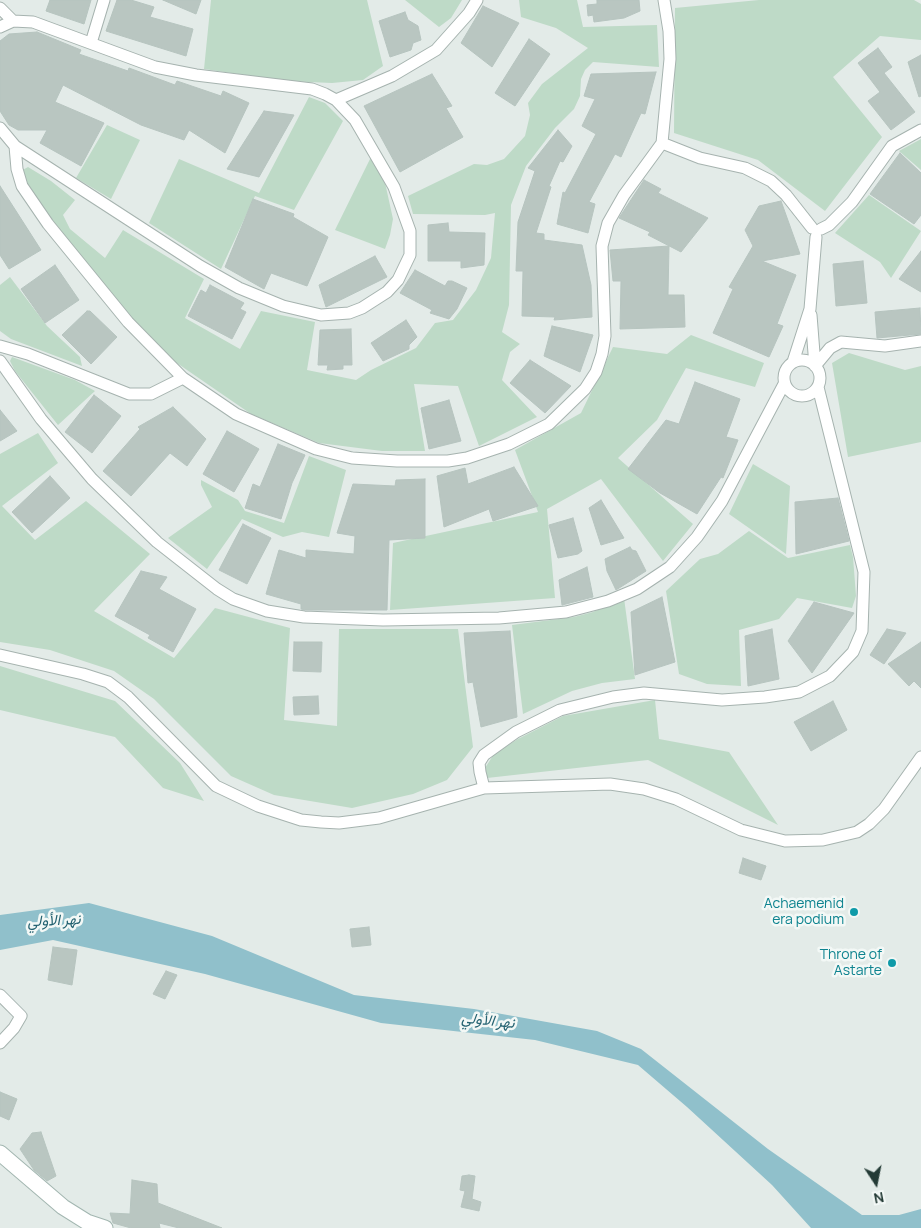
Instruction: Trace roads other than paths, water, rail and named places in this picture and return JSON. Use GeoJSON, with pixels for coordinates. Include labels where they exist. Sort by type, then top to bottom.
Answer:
{"type":"FeatureCollection","features":[{"type":"Feature","properties":{"kind":"main road"},"geometry":{"type":"LineString","coordinates":[[0,1153],[62,1206],[87,1222],[106,1228]]}},
{"type":"Feature","properties":{"kind":"street"},"geometry":{"type":"LineString","coordinates":[[91,43],[104,0]]}},
{"type":"Feature","properties":{"kind":"street"},"geometry":{"type":"LineString","coordinates":[[336,100],[392,76],[436,50],[469,14],[476,0]]}},
{"type":"Feature","properties":{"kind":"street"},"geometry":{"type":"LineString","coordinates":[[16,146],[17,169],[22,186],[48,224],[128,322],[183,378],[236,414],[316,449],[352,458],[397,462],[448,461],[489,451],[549,424],[569,407],[585,389],[596,372],[605,336],[602,246],[608,222],[624,194],[662,143],[670,60],[669,31],[664,0]]}},
{"type":"Feature","properties":{"kind":"street"},"geometry":{"type":"LineString","coordinates":[[0,8],[13,21]]}},
{"type":"Feature","properties":{"kind":"street"},"geometry":{"type":"LineString","coordinates":[[0,28],[13,21],[33,22],[154,67],[196,75],[312,89],[336,100],[364,132],[394,187],[407,218],[411,242],[406,267],[387,292],[362,308],[334,315],[303,312],[283,306],[219,278],[16,146],[0,128]]}},
{"type":"Feature","properties":{"kind":"street"},"geometry":{"type":"LineString","coordinates":[[816,231],[829,225],[852,202],[892,146],[921,130]]}},
{"type":"Feature","properties":{"kind":"street"},"geometry":{"type":"LineString","coordinates":[[484,788],[479,763],[484,755],[516,732],[560,710],[613,697],[644,693],[722,700],[799,692],[830,676],[853,652],[862,631],[864,572],[818,387],[820,376],[815,366],[810,310],[816,231],[786,195],[771,181],[744,168],[700,158],[662,143]]}},
{"type":"Feature","properties":{"kind":"street"},"geometry":{"type":"LineString","coordinates":[[0,361],[41,419],[92,479],[157,542],[217,589],[233,599],[268,611],[304,617],[383,620],[499,618],[566,612],[608,601],[638,589],[670,567],[697,537],[722,501],[784,384],[784,371],[793,362],[810,310]]}},
{"type":"Feature","properties":{"kind":"street"},"geometry":{"type":"LineString","coordinates":[[815,366],[830,348],[841,342],[885,346],[921,341]]}},
{"type":"Feature","properties":{"kind":"street"},"geometry":{"type":"LineString","coordinates":[[0,346],[28,354],[129,394],[151,394],[183,378]]}},
{"type":"Feature","properties":{"kind":"street"},"geometry":{"type":"LineString","coordinates":[[793,362],[805,360],[815,366]]}},
{"type":"Feature","properties":{"kind":"street"},"geometry":{"type":"LineString","coordinates":[[784,384],[791,394],[797,396],[809,395],[818,387]]}},
{"type":"Feature","properties":{"kind":"street"},"geometry":{"type":"LineString","coordinates":[[0,655],[83,674],[108,682],[128,697],[216,786],[242,800],[301,820],[339,823],[360,822],[408,811],[484,788],[610,784],[636,787],[676,799],[741,830],[785,841],[823,840],[857,832],[869,824],[884,810],[921,758]]}},
{"type":"Feature","properties":{"kind":"street"},"geometry":{"type":"LineString","coordinates":[[0,994],[20,1016],[14,1028],[0,1042]]}},
{"type":"Feature","properties":{"kind":"water","name":"نهر الأولي"},"geometry":{"type":"Polygon","coordinates":[[[89,903],[212,936],[354,995],[474,1009],[597,1031],[641,1049],[768,1149],[862,1215],[899,1215],[921,1209],[921,1228],[811,1228],[772,1185],[638,1065],[535,1040],[381,1023],[205,974],[53,940],[0,950],[0,915],[89,903]]]}},
{"type":"Feature","properties":{"kind":"place","name":"Achaemenid era podium"},"geometry":{"type":"Point","coordinates":[854,912]}},
{"type":"Feature","properties":{"kind":"place","name":"Throne of Astarte"},"geometry":{"type":"Point","coordinates":[892,963]}}]}
